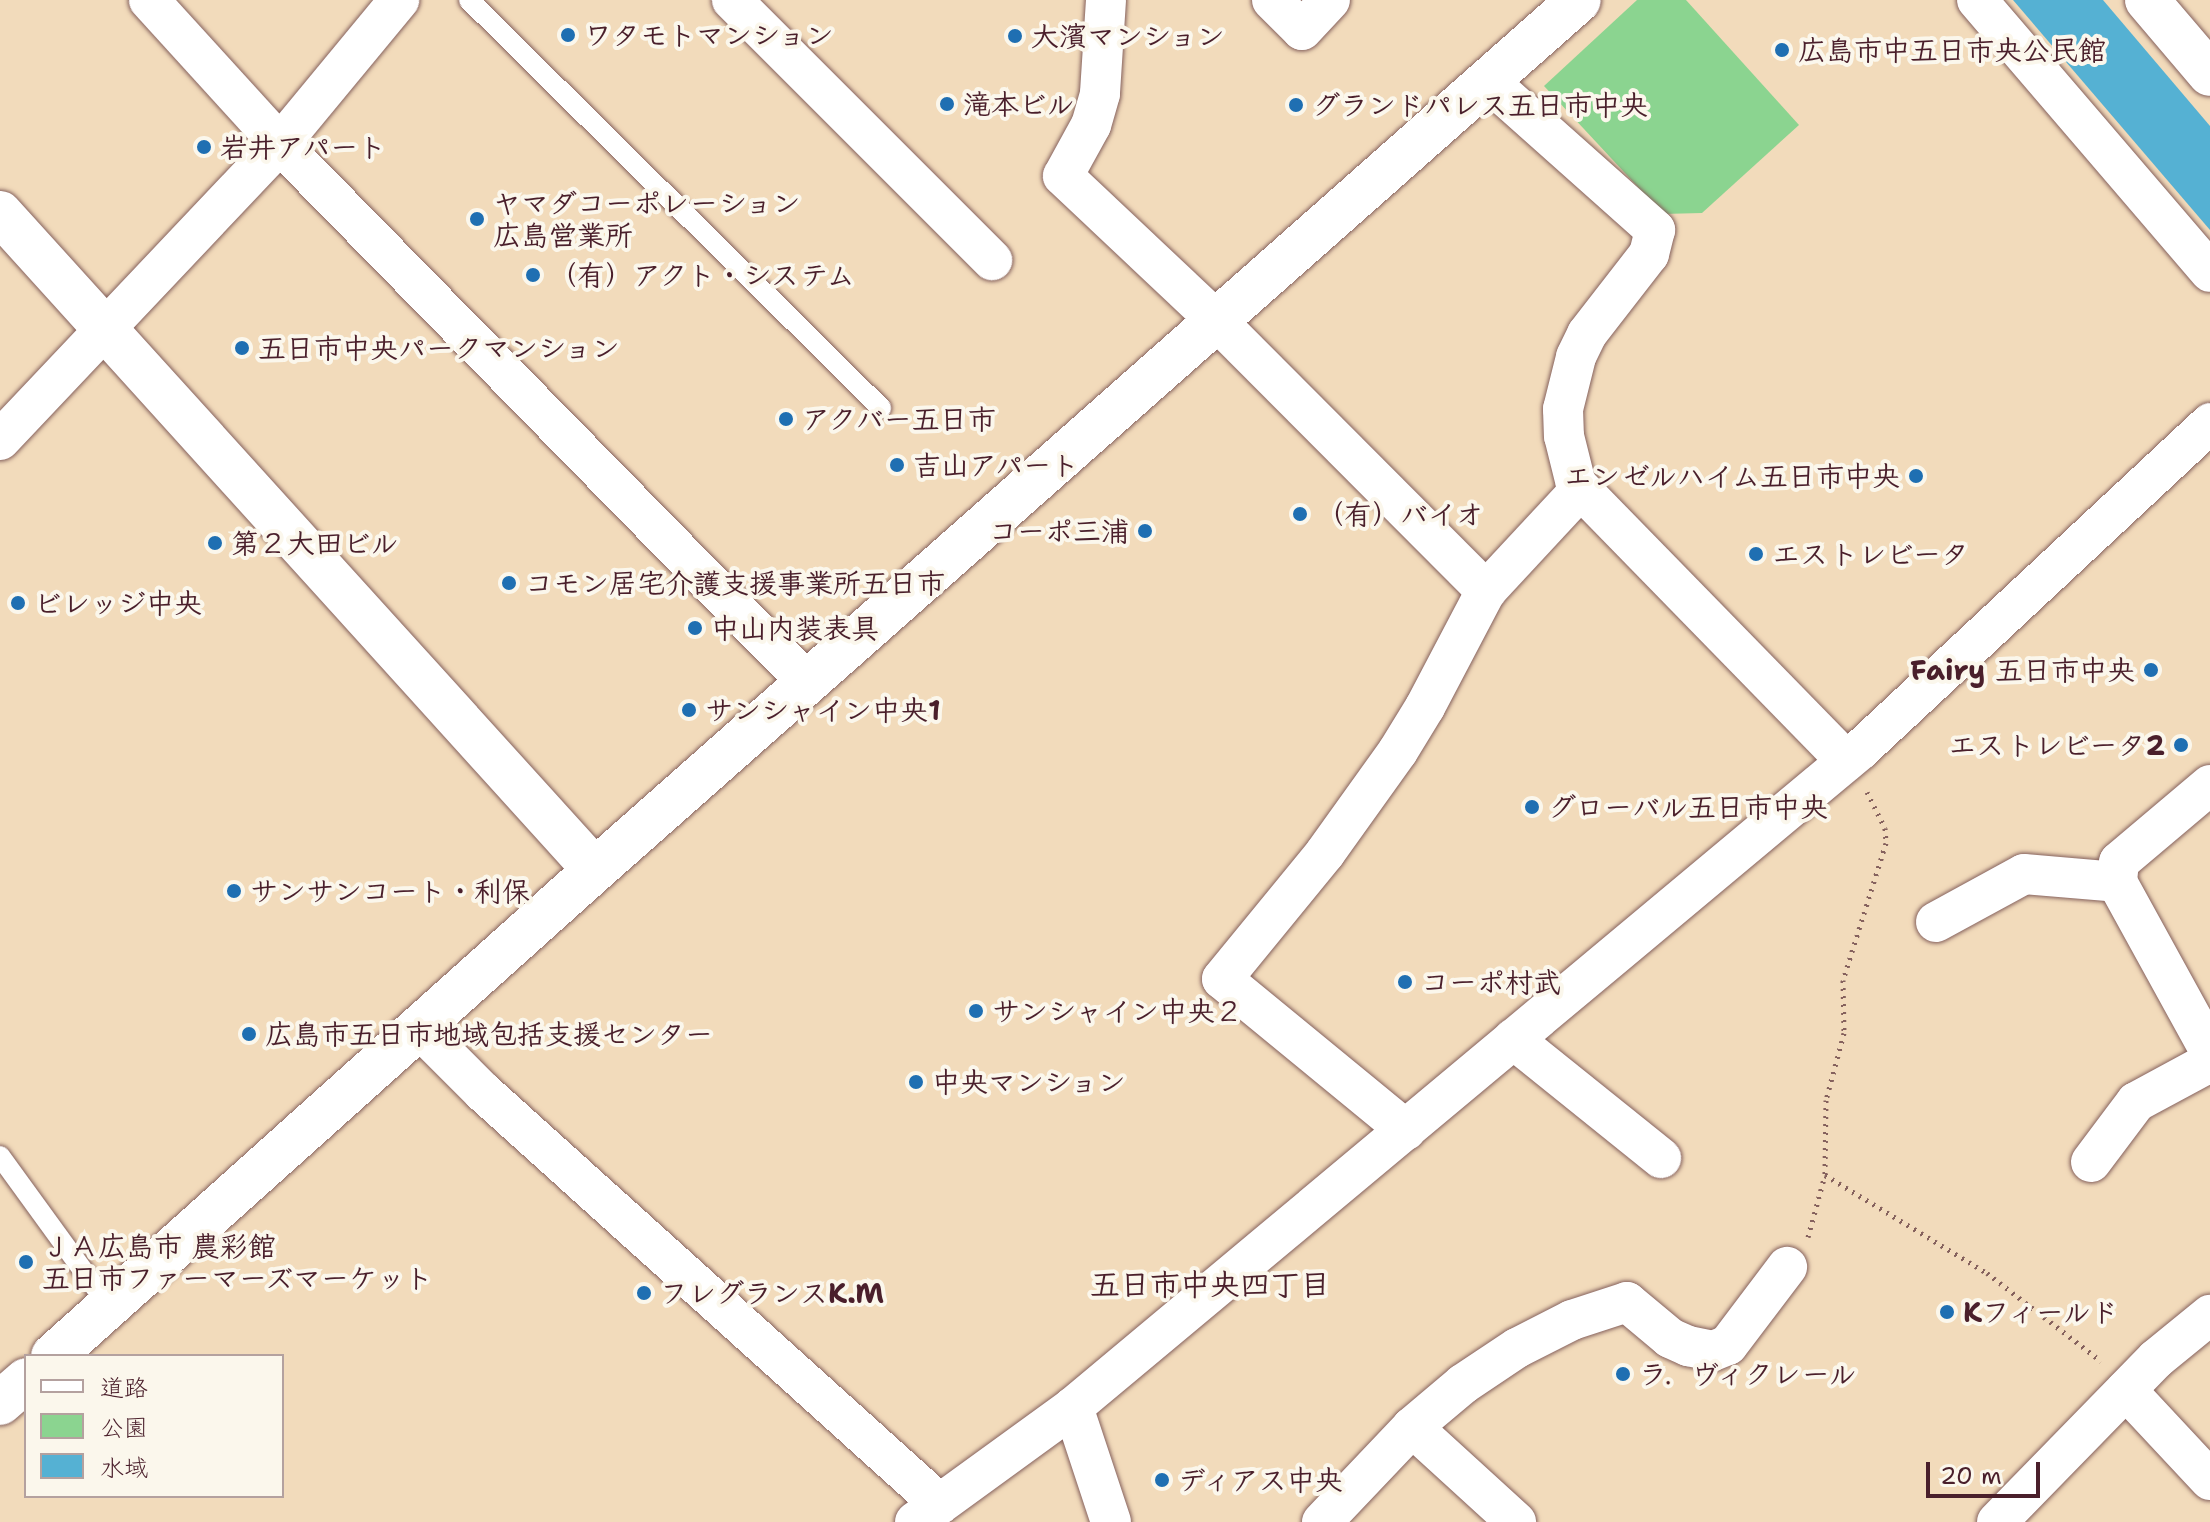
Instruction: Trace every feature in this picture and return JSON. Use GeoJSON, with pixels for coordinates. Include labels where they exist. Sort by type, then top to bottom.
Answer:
{"type":"FeatureCollection","features":[{"type":"Feature","properties":{"kind":"street"},"geometry":{"type":"LineString","coordinates":[[149,0],[280,144],[808,683]]}},
{"type":"Feature","properties":{"kind":"street"},"geometry":{"type":"LineString","coordinates":[[0,440],[280,144],[399,0]]}},
{"type":"Feature","properties":{"kind":"street"},"geometry":{"type":"LineString","coordinates":[[732,0],[992,260]]}},
{"type":"Feature","properties":{"kind":"street"},"geometry":{"type":"LineString","coordinates":[[1106,0],[1100,94],[1091,125],[1063,176],[1216,320],[1486,591]]}},
{"type":"Feature","properties":{"kind":"street"},"geometry":{"type":"LineString","coordinates":[[1272,0],[1302,30],[1330,0]]}},
{"type":"Feature","properties":{"kind":"street"},"geometry":{"type":"LineString","coordinates":[[55,1354],[595,870],[1579,0]]}},
{"type":"Feature","properties":{"kind":"street"},"geometry":{"type":"LineString","coordinates":[[1977,0],[2210,272]]}},
{"type":"Feature","properties":{"kind":"street"},"geometry":{"type":"LineString","coordinates":[[2147,0],[2210,74]]}},
{"type":"Feature","properties":{"kind":"street"},"geometry":{"type":"LineString","coordinates":[[1488,81],[1655,230],[1649,254],[1587,334],[1572,369],[1563,409],[1564,436],[1580,490],[1846,761]]}},
{"type":"Feature","properties":{"kind":"street"},"geometry":{"type":"LineString","coordinates":[[0,213],[595,870]]}},
{"type":"Feature","properties":{"kind":"street"},"geometry":{"type":"LineString","coordinates":[[420,1029],[928,1513],[1073,1407],[1846,761],[2210,423]]}},
{"type":"Feature","properties":{"kind":"street"},"geometry":{"type":"LineString","coordinates":[[1406,1130],[1222,979],[1325,853],[1398,751],[1425,707],[1486,591],[1580,490]]}},
{"type":"Feature","properties":{"kind":"street"},"geometry":{"type":"LineString","coordinates":[[2210,785],[2119,862],[2117,882],[2210,1051]]}},
{"type":"Feature","properties":{"kind":"street"},"geometry":{"type":"LineString","coordinates":[[1936,922],[2024,874],[2117,882]]}},
{"type":"Feature","properties":{"kind":"street"},"geometry":{"type":"LineString","coordinates":[[1513,1039],[1661,1158]]}},
{"type":"Feature","properties":{"kind":"street"},"geometry":{"type":"LineString","coordinates":[[2091,1162],[2136,1102],[2210,1062]]}},
{"type":"Feature","properties":{"kind":"street"},"geometry":{"type":"LineString","coordinates":[[1322,1522],[1412,1427],[1463,1384],[1517,1348],[1572,1320],[1627,1302],[1670,1338],[1688,1346],[1713,1351],[1728,1345],[1787,1267]]}},
{"type":"Feature","properties":{"kind":"street"},"geometry":{"type":"LineString","coordinates":[[1997,1522],[2156,1359],[2210,1315]]}},
{"type":"Feature","properties":{"kind":"street"},"geometry":{"type":"LineString","coordinates":[[0,1403],[24,1382]]}},
{"type":"Feature","properties":{"kind":"street"},"geometry":{"type":"LineString","coordinates":[[2126,1390],[2210,1480]]}},
{"type":"Feature","properties":{"kind":"street"},"geometry":{"type":"LineString","coordinates":[[1073,1407],[1111,1522]]}},
{"type":"Feature","properties":{"kind":"street"},"geometry":{"type":"LineString","coordinates":[[1412,1427],[1516,1522]]}},
{"type":"Feature","properties":{"kind":"lane"},"geometry":{"type":"LineString","coordinates":[[469,0],[881,408]]}},
{"type":"Feature","properties":{"kind":"lane"},"geometry":{"type":"LineString","coordinates":[[0,1156],[109,1306]]}},
{"type":"Feature","properties":{"kind":"path"},"geometry":{"type":"LineString","coordinates":[[1787,1267],[1807,1239],[1825,1175],[1826,1100],[1844,1033],[1843,980],[1886,843],[1885,828],[1875,807],[1846,761]]}},
{"type":"Feature","properties":{"kind":"path"},"geometry":{"type":"LineString","coordinates":[[1825,1175],[1987,1273],[2118,1376],[2126,1390]]}},
{"type":"Feature","properties":{"kind":"green space"},"geometry":{"type":"Polygon","coordinates":[[[1637,0],[1686,0],[1799,125],[1702,213],[1663,214],[1544,86],[1637,0]]]}},
{"type":"Feature","properties":{"kind":"water"},"geometry":{"type":"Polygon","coordinates":[[[2013,0],[2103,0],[2210,126],[2210,230],[2013,0]]]}},
{"type":"Feature","properties":{"kind":"place","name":"ワタモトマンション"},"geometry":{"type":"Point","coordinates":[568,35]}},
{"type":"Feature","properties":{"kind":"place","name":"大濱マンション"},"geometry":{"type":"Point","coordinates":[1015,36]}},
{"type":"Feature","properties":{"kind":"place","name":"広島市中五日市央公民館"},"geometry":{"type":"Point","coordinates":[1782,50]}},
{"type":"Feature","properties":{"kind":"place","name":"滝本ビル"},"geometry":{"type":"Point","coordinates":[947,104]}},
{"type":"Feature","properties":{"kind":"place","name":"グランドパレス五日市中央"},"geometry":{"type":"Point","coordinates":[1296,105]}},
{"type":"Feature","properties":{"kind":"place","name":"岩井アパート"},"geometry":{"type":"Point","coordinates":[204,147]}},
{"type":"Feature","properties":{"kind":"place","name":"ヤマダコーポレーション 広島営業所"},"geometry":{"type":"Point","coordinates":[477,219]}},
{"type":"Feature","properties":{"kind":"place","name":"（有）アクト・システム"},"geometry":{"type":"Point","coordinates":[533,275]}},
{"type":"Feature","properties":{"kind":"place","name":"五日市中央パークマンション"},"geometry":{"type":"Point","coordinates":[242,348]}},
{"type":"Feature","properties":{"kind":"place","name":"アクバー五日市"},"geometry":{"type":"Point","coordinates":[786,419]}},
{"type":"Feature","properties":{"kind":"place","name":"吉山アパート"},"geometry":{"type":"Point","coordinates":[897,465]}},
{"type":"Feature","properties":{"kind":"place","name":"エンゼルハイム五日市中央"},"geometry":{"type":"Point","coordinates":[1916,476]}},
{"type":"Feature","properties":{"kind":"place","name":"（有）バイオ"},"geometry":{"type":"Point","coordinates":[1300,514]}},
{"type":"Feature","properties":{"kind":"place","name":"コーポ三浦"},"geometry":{"type":"Point","coordinates":[1145,531]}},
{"type":"Feature","properties":{"kind":"place","name":"第２大田ビル"},"geometry":{"type":"Point","coordinates":[215,543]}},
{"type":"Feature","properties":{"kind":"place","name":"エストレビータ"},"geometry":{"type":"Point","coordinates":[1756,554]}},
{"type":"Feature","properties":{"kind":"place","name":"コモン居宅介護支援事業所五日市"},"geometry":{"type":"Point","coordinates":[509,583]}},
{"type":"Feature","properties":{"kind":"place","name":"ビレッジ中央"},"geometry":{"type":"Point","coordinates":[18,603]}},
{"type":"Feature","properties":{"kind":"place","name":"中山内装表具"},"geometry":{"type":"Point","coordinates":[695,628]}},
{"type":"Feature","properties":{"kind":"place","name":"Fairy 五日市中央"},"geometry":{"type":"Point","coordinates":[2151,670]}},
{"type":"Feature","properties":{"kind":"place","name":"サンシャイン中央1"},"geometry":{"type":"Point","coordinates":[689,710]}},
{"type":"Feature","properties":{"kind":"place","name":"エストレビータ2"},"geometry":{"type":"Point","coordinates":[2181,745]}},
{"type":"Feature","properties":{"kind":"place","name":"グローバル五日市中央"},"geometry":{"type":"Point","coordinates":[1532,807]}},
{"type":"Feature","properties":{"kind":"place","name":"サンサンコート・利保"},"geometry":{"type":"Point","coordinates":[234,891]}},
{"type":"Feature","properties":{"kind":"place","name":"コーポ村武"},"geometry":{"type":"Point","coordinates":[1405,982]}},
{"type":"Feature","properties":{"kind":"place","name":"サンシャイン中央２"},"geometry":{"type":"Point","coordinates":[976,1011]}},
{"type":"Feature","properties":{"kind":"place","name":"広島市五日市地域包括支援センター"},"geometry":{"type":"Point","coordinates":[249,1034]}},
{"type":"Feature","properties":{"kind":"place","name":"中央マンション"},"geometry":{"type":"Point","coordinates":[916,1082]}},
{"type":"Feature","properties":{"kind":"place","name":"ＪＡ広島市 農彩館 五日市ファーマーズマーケット"},"geometry":{"type":"Point","coordinates":[26,1262]}},
{"type":"Feature","properties":{"kind":"place","name":"フレグランスK.M"},"geometry":{"type":"Point","coordinates":[644,1293]}},
{"type":"Feature","properties":{"kind":"place","name":"Kフィールド"},"geometry":{"type":"Point","coordinates":[1947,1312]}},
{"type":"Feature","properties":{"kind":"place","name":"ラ．ヴィクレール"},"geometry":{"type":"Point","coordinates":[1623,1374]}},
{"type":"Feature","properties":{"kind":"place","name":"ディアス中央"},"geometry":{"type":"Point","coordinates":[1162,1480]}},
{"type":"Feature","properties":{"kind":"district","name":"五日市中央四丁目"},"geometry":{"type":"Point","coordinates":[1210,1285]}}]}
